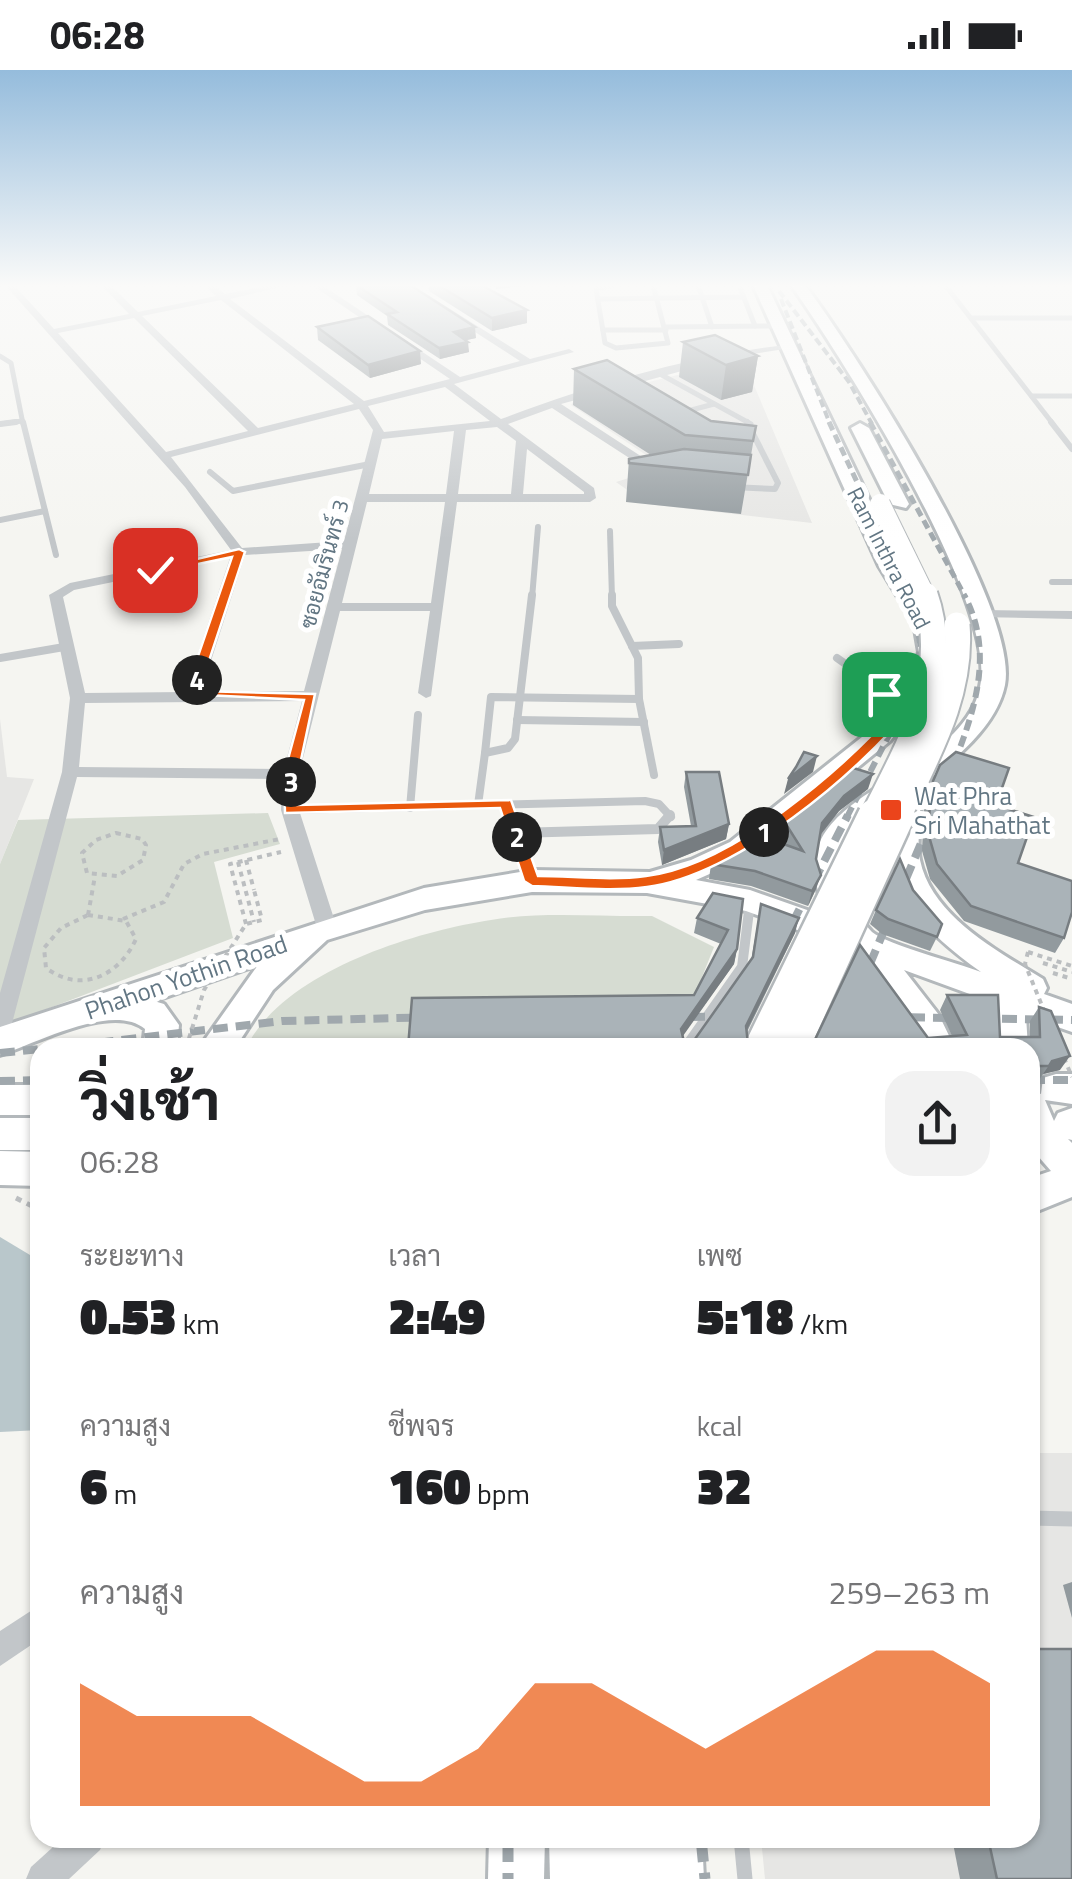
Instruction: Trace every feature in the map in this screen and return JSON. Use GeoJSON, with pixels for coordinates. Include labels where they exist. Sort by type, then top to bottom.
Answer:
{"type":"FeatureCollection","features":[{"type":"Feature","properties":{"kind":"main road","name":"Ram Inthra Road"},"geometry":{"type":"LineString","coordinates":[[648,882],[721,860],[761,835],[851,761],[904,708],[928,668],[931,652],[926,623],[890,566],[796,369]]}},
{"type":"Feature","properties":{"kind":"main road","name":"Ram Inthra Road"},"geometry":{"type":"LineString","coordinates":[[798,1038],[940,728],[957,676],[956,622],[949,598],[890,504],[817,369]]}},
{"type":"Feature","properties":{"kind":"main road"},"geometry":{"type":"LineString","coordinates":[[851,369],[954,552],[982,614],[994,657],[994,678],[988,698],[962,734],[906,784],[847,824],[834,840],[828,860],[842,913],[906,992],[932,1038]]}},
{"type":"Feature","properties":{"kind":"main road","name":"Ram Inthra Road"},"geometry":{"type":"LineString","coordinates":[[765,1038],[918,725],[938,643],[928,599],[848,404]]}},
{"type":"Feature","properties":{"kind":"main road"},"geometry":{"type":"LineString","coordinates":[[904,708],[914,725],[928,733],[942,737],[962,734]]}},
{"type":"Feature","properties":{"kind":"main road"},"geometry":{"type":"LineString","coordinates":[[906,784],[906,864],[926,907],[1057,1021]]}},
{"type":"Feature","properties":{"kind":"main road","name":"Phahon Yothin Road"},"geometry":{"type":"LineString","coordinates":[[0,1041],[321,930],[424,899],[532,881],[648,882]]}},
{"type":"Feature","properties":{"kind":"main road"},"geometry":{"type":"LineString","coordinates":[[648,882],[750,901],[1057,1021]]}},
{"type":"Feature","properties":{"kind":"main road"},"geometry":{"type":"LineString","coordinates":[[223,1038],[261,981],[321,930]]}},
{"type":"Feature","properties":{"kind":"main road"},"geometry":{"type":"LineString","coordinates":[[114,1003],[152,1014],[162,1026],[161,1038]]}},
{"type":"Feature","properties":{"kind":"main road"},"geometry":{"type":"LineString","coordinates":[[1010,1038],[1009,1013],[1016,1004],[1057,1021]]}},
{"type":"Feature","properties":{"kind":"main road"},"geometry":{"type":"LineString","coordinates":[[1040,1126],[1057,1090]]}},
{"type":"Feature","properties":{"kind":"main road"},"geometry":{"type":"LineString","coordinates":[[0,1100],[30,1100]]}},
{"type":"Feature","properties":{"kind":"main road"},"geometry":{"type":"LineString","coordinates":[[1040,1133],[1051,1150],[1072,1165]]}},
{"type":"Feature","properties":{"kind":"main road"},"geometry":{"type":"LineString","coordinates":[[0,1134],[30,1134]]}},
{"type":"Feature","properties":{"kind":"main road"},"geometry":{"type":"LineString","coordinates":[[7,1184],[30,1174]]}},
{"type":"Feature","properties":{"kind":"main road"},"geometry":{"type":"LineString","coordinates":[[1040,1192],[1072,1180]]}},
{"type":"Feature","properties":{"kind":"main road"},"geometry":{"type":"LineString","coordinates":[[516,1879],[517,1848]]}},
{"type":"Feature","properties":{"kind":"main road"},"geometry":{"type":"LineString","coordinates":[[577,1848],[578,1879]]}},
{"type":"Feature","properties":{"kind":"main road"},"geometry":{"type":"LineString","coordinates":[[625,1848],[627,1879]]}},
{"type":"Feature","properties":{"kind":"main road"},"geometry":{"type":"LineString","coordinates":[[674,1848],[676,1879]]}},
{"type":"Feature","properties":{"kind":"street"},"geometry":{"type":"LineString","coordinates":[[84,369],[226,528],[239,552],[192,694]]}},
{"type":"Feature","properties":{"kind":"street"},"geometry":{"type":"LineString","coordinates":[[193,369],[256,432]]}},
{"type":"Feature","properties":{"kind":"street"},"geometry":{"type":"LineString","coordinates":[[315,369],[362,405],[377,424],[378,436],[501,423],[677,369]]}},
{"type":"Feature","properties":{"kind":"street"},"geometry":{"type":"LineString","coordinates":[[362,498],[584,500],[592,496],[434,369]]}},
{"type":"Feature","properties":{"kind":"street"},"geometry":{"type":"LineString","coordinates":[[162,456],[500,369]]}},
{"type":"Feature","properties":{"kind":"street"},"geometry":{"type":"LineString","coordinates":[[555,405],[658,472]]}},
{"type":"Feature","properties":{"kind":"street"},"geometry":{"type":"LineString","coordinates":[[426,693],[460,430]]}},
{"type":"Feature","properties":{"kind":"street","name":"ซอยอัมรินทร์ 3"},"geometry":{"type":"LineString","coordinates":[[321,930],[290,810],[291,774],[378,436]]}},
{"type":"Feature","properties":{"kind":"street"},"geometry":{"type":"LineString","coordinates":[[517,499],[522,439]]}},
{"type":"Feature","properties":{"kind":"street"},"geometry":{"type":"LineString","coordinates":[[0,1031],[70,772],[78,698],[54,598],[70,587],[239,552],[352,545]]}},
{"type":"Feature","properties":{"kind":"street"},"geometry":{"type":"LineString","coordinates":[[334,607],[435,607]]}},
{"type":"Feature","properties":{"kind":"street"},"geometry":{"type":"LineString","coordinates":[[982,614],[1072,615]]}},
{"type":"Feature","properties":{"kind":"street"},"geometry":{"type":"LineString","coordinates":[[78,698],[192,694],[311,696]]}},
{"type":"Feature","properties":{"kind":"street"},"geometry":{"type":"LineString","coordinates":[[70,772],[291,774]]}},
{"type":"Feature","properties":{"kind":"street"},"geometry":{"type":"LineString","coordinates":[[0,1650],[30,1628]]}},
{"type":"Feature","properties":{"kind":"street"},"geometry":{"type":"LineString","coordinates":[[43,1879],[77,1848]]}},
{"type":"Feature","properties":{"kind":"lane"},"geometry":{"type":"LineString","coordinates":[[12,369],[56,555]]}},
{"type":"Feature","properties":{"kind":"lane"},"geometry":{"type":"LineString","coordinates":[[1011,369],[1072,449]]}},
{"type":"Feature","properties":{"kind":"lane"},"geometry":{"type":"LineString","coordinates":[[660,374],[750,424],[778,483],[775,489],[714,484]]}},
{"type":"Feature","properties":{"kind":"lane"},"geometry":{"type":"LineString","coordinates":[[680,398],[696,394]]}},
{"type":"Feature","properties":{"kind":"lane"},"geometry":{"type":"LineString","coordinates":[[1032,396],[1072,396]]}},
{"type":"Feature","properties":{"kind":"lane"},"geometry":{"type":"LineString","coordinates":[[678,414],[714,404]]}},
{"type":"Feature","properties":{"kind":"lane"},"geometry":{"type":"LineString","coordinates":[[718,421],[736,416]]}},
{"type":"Feature","properties":{"kind":"lane"},"geometry":{"type":"LineString","coordinates":[[0,424],[22,420]]}},
{"type":"Feature","properties":{"kind":"lane"},"geometry":{"type":"LineString","coordinates":[[749,452],[764,454]]}},
{"type":"Feature","properties":{"kind":"lane"},"geometry":{"type":"LineString","coordinates":[[210,472],[233,492],[370,464]]}},
{"type":"Feature","properties":{"kind":"lane"},"geometry":{"type":"LineString","coordinates":[[0,520],[45,511]]}},
{"type":"Feature","properties":{"kind":"lane"},"geometry":{"type":"LineString","coordinates":[[485,752],[511,746],[524,697],[538,528]]}},
{"type":"Feature","properties":{"kind":"lane"},"geometry":{"type":"LineString","coordinates":[[610,530],[612,606],[638,658],[639,699],[654,775]]}},
{"type":"Feature","properties":{"kind":"lane"},"geometry":{"type":"LineString","coordinates":[[1052,582],[1072,582]]}},
{"type":"Feature","properties":{"kind":"lane"},"geometry":{"type":"LineString","coordinates":[[632,646],[679,644]]}},
{"type":"Feature","properties":{"kind":"lane"},"geometry":{"type":"LineString","coordinates":[[0,658],[64,647]]}},
{"type":"Feature","properties":{"kind":"lane"},"geometry":{"type":"LineString","coordinates":[[837,658],[857,672],[860,684],[904,708]]}},
{"type":"Feature","properties":{"kind":"lane"},"geometry":{"type":"LineString","coordinates":[[478,805],[490,698],[639,699]]}},
{"type":"Feature","properties":{"kind":"lane"},"geometry":{"type":"LineString","coordinates":[[410,808],[418,715]]}},
{"type":"Feature","properties":{"kind":"lane"},"geometry":{"type":"LineString","coordinates":[[518,720],[644,722]]}},
{"type":"Feature","properties":{"kind":"lane"},"geometry":{"type":"LineString","coordinates":[[290,810],[646,802],[659,804],[672,816],[658,829],[516,833]]}},
{"type":"Feature","properties":{"kind":"lane"},"geometry":{"type":"LineString","coordinates":[[506,804],[532,881]]}},
{"type":"Feature","properties":{"kind":"lane"},"geometry":{"type":"LineString","coordinates":[[689,1038],[738,974],[750,937],[750,901]]}},
{"type":"Feature","properties":{"kind":"lane"},"geometry":{"type":"LineString","coordinates":[[1040,1518],[1072,1519]]}},
{"type":"Feature","properties":{"kind":"lane"},"geometry":{"type":"LineString","coordinates":[[742,1848],[745,1879]]}},
{"type":"Feature","properties":{"kind":"path"},"geometry":{"type":"LineString","coordinates":[[116,833],[142,839],[146,852],[137,866],[117,876],[96,876],[82,867],[88,846],[116,833]]}},
{"type":"Feature","properties":{"kind":"path"},"geometry":{"type":"LineString","coordinates":[[246,924],[230,864],[298,841]]}},
{"type":"Feature","properties":{"kind":"path"},"geometry":{"type":"LineString","coordinates":[[123,919],[136,939],[125,962],[113,971],[82,982],[54,976],[46,968],[44,948],[61,928],[88,916],[123,919],[167,903],[176,893],[184,864],[203,854],[298,841]]}},
{"type":"Feature","properties":{"kind":"path"},"geometry":{"type":"LineString","coordinates":[[189,1038],[204,990],[246,924],[262,920],[246,860]]}},
{"type":"Feature","properties":{"kind":"path"},"geometry":{"type":"LineString","coordinates":[[238,862],[254,922]]}},
{"type":"Feature","properties":{"kind":"path"},"geometry":{"type":"LineString","coordinates":[[88,916],[96,876]]}},
{"type":"Feature","properties":{"kind":"path"},"geometry":{"type":"LineString","coordinates":[[1057,1090],[1057,1021],[1027,955],[1072,969]]}},
{"type":"Feature","properties":{"kind":"path"},"geometry":{"type":"LineString","coordinates":[[7,1184],[30,1202]]}},
{"type":"Feature","properties":{"kind":"shaded area"},"geometry":{"type":"Polygon","coordinates":[[[700,369],[747,369],[812,523],[647,504],[616,482],[664,467],[571,405],[575,400],[700,369]]]}},
{"type":"Feature","properties":{"kind":"shaded area"},"geometry":{"type":"Polygon","coordinates":[[[0,719],[7,777],[34,779],[0,864],[0,719]]]}},
{"type":"Feature","properties":{"kind":"shaded area"},"geometry":{"type":"Polygon","coordinates":[[[268,813],[280,844],[214,862],[233,938],[0,1027],[0,864],[18,820],[268,813]]]}},
{"type":"Feature","properties":{"kind":"shaded area"},"geometry":{"type":"Polygon","coordinates":[[[551,915],[652,916],[714,947],[678,1038],[253,1038],[264,1021],[289,998],[353,960],[460,926],[551,915]]]}},
{"type":"Feature","properties":{"kind":"shaded area"},"geometry":{"type":"Polygon","coordinates":[[[0,1237],[30,1255],[30,1430],[0,1432],[0,1237]]]}},
{"type":"Feature","properties":{"kind":"shaded area"},"geometry":{"type":"Polygon","coordinates":[[[1040,1453],[1072,1453],[1072,1879],[765,1879],[762,1848],[1040,1848],[1040,1453]]]}},
{"type":"Feature","properties":{"kind":"building"},"geometry":{"type":"Polygon","coordinates":[[[575,369],[623,369],[711,421],[756,426],[753,441],[685,435],[575,369]]]}},
{"type":"Feature","properties":{"kind":"building"},"geometry":{"type":"Polygon","coordinates":[[[684,449],[751,455],[748,475],[629,463],[629,459],[684,449]]]}},
{"type":"Feature","properties":{"kind":"building"},"geometry":{"type":"Polygon","coordinates":[[[804,752],[817,756],[788,779],[796,767],[804,752]]]}},
{"type":"Feature","properties":{"kind":"building"},"geometry":{"type":"Polygon","coordinates":[[[956,752],[1009,768],[996,805],[1034,817],[1018,863],[1072,881],[1072,912],[1064,938],[971,906],[937,864],[929,836],[930,788],[940,765],[956,752]]]}},
{"type":"Feature","properties":{"kind":"building"},"geometry":{"type":"Polygon","coordinates":[[[850,767],[873,774],[844,796],[822,823],[816,859],[821,875],[812,891],[755,871],[711,864],[764,837],[803,851],[784,821],[850,767]]]}},
{"type":"Feature","properties":{"kind":"building"},"geometry":{"type":"Polygon","coordinates":[[[686,772],[719,772],[729,824],[664,850],[660,827],[696,826],[686,772]]]}},
{"type":"Feature","properties":{"kind":"building"},"geometry":{"type":"Polygon","coordinates":[[[900,859],[913,890],[942,924],[937,937],[888,919],[876,910],[900,859]]]}},
{"type":"Feature","properties":{"kind":"building"},"geometry":{"type":"Polygon","coordinates":[[[713,893],[743,899],[737,949],[681,1029],[683,1038],[409,1038],[412,998],[694,995],[728,930],[697,918],[713,893]]]}},
{"type":"Feature","properties":{"kind":"building"},"geometry":{"type":"Polygon","coordinates":[[[761,904],[799,918],[746,1026],[747,1038],[696,1038],[753,957],[761,904]]]}},
{"type":"Feature","properties":{"kind":"building"},"geometry":{"type":"Polygon","coordinates":[[[860,945],[928,1038],[816,1038],[860,945]]]}},
{"type":"Feature","properties":{"kind":"building"},"geometry":{"type":"Polygon","coordinates":[[[947,995],[998,995],[1000,1037],[1040,1037],[1039,1007],[1051,1011],[1070,1056],[1052,1061],[1049,1066],[1040,1066],[1040,1038],[928,1038],[967,1035],[947,995]]]}},
{"type":"Feature","properties":{"kind":"building"},"geometry":{"type":"Polygon","coordinates":[[[1040,1649],[1072,1649],[1072,1879],[997,1879],[990,1848],[1040,1848],[1040,1649]]]}},
{"type":"Feature","properties":{"kind":"tunnel"},"geometry":{"type":"LineString","coordinates":[[1040,1089],[1056,1089]]}},
{"type":"Feature","properties":{"kind":"railway"},"geometry":{"type":"LineString","coordinates":[[809,369],[830,424]]}},
{"type":"Feature","properties":{"kind":"railway"},"geometry":{"type":"LineString","coordinates":[[839,369],[872,424]]}},
{"type":"Feature","properties":{"kind":"railway"},"geometry":{"type":"LineString","coordinates":[[829,422],[910,597]]}},
{"type":"Feature","properties":{"kind":"railway"},"geometry":{"type":"LineString","coordinates":[[870,422],[966,598]]}},
{"type":"Feature","properties":{"kind":"railway"},"geometry":{"type":"LineString","coordinates":[[948,778],[972,710],[980,664],[974,618],[964,595]]}},
{"type":"Feature","properties":{"kind":"railway"},"geometry":{"type":"LineString","coordinates":[[847,817],[906,702],[921,647],[910,597]]}},
{"type":"Feature","properties":{"kind":"railway"},"geometry":{"type":"LineString","coordinates":[[782,943],[848,815]]}},
{"type":"Feature","properties":{"kind":"railway"},"geometry":{"type":"LineString","coordinates":[[861,985],[933,815]]}},
{"type":"Feature","properties":{"kind":"railway"},"geometry":{"type":"LineString","coordinates":[[667,1017],[852,1016]]}},
{"type":"Feature","properties":{"kind":"railway"},"geometry":{"type":"LineString","coordinates":[[138,1038],[282,1021],[437,1017]]}},
{"type":"Feature","properties":{"kind":"railway"},"geometry":{"type":"LineString","coordinates":[[887,1017],[1072,1020]]}},
{"type":"Feature","properties":{"kind":"railway"},"geometry":{"type":"LineString","coordinates":[[0,1053],[30,1050]]}},
{"type":"Feature","properties":{"kind":"railway"},"geometry":{"type":"LineString","coordinates":[[0,1081],[30,1080]]}},
{"type":"Feature","properties":{"kind":"railway"},"geometry":{"type":"LineString","coordinates":[[1040,1080],[1072,1080]]}},
{"type":"Feature","properties":{"kind":"railway"},"geometry":{"type":"LineString","coordinates":[[508,1848],[508,1879]]}},
{"type":"Feature","properties":{"kind":"railway"},"geometry":{"type":"LineString","coordinates":[[702,1848],[705,1879]]}},
{"type":"Feature","properties":{"kind":"place","name":"Wat Phra Sri Mahathat"},"geometry":{"type":"Point","coordinates":[891,810]}},
{"type":"Feature","properties":{"kind":"route"},"geometry":{"type":"LineString","coordinates":[[155,570],[239,552],[192,694],[311,696],[291,774],[290,810],[506,804],[532,881],[648,882],[721,860],[761,835],[880,735],[907,705],[884,694]]}}]}
